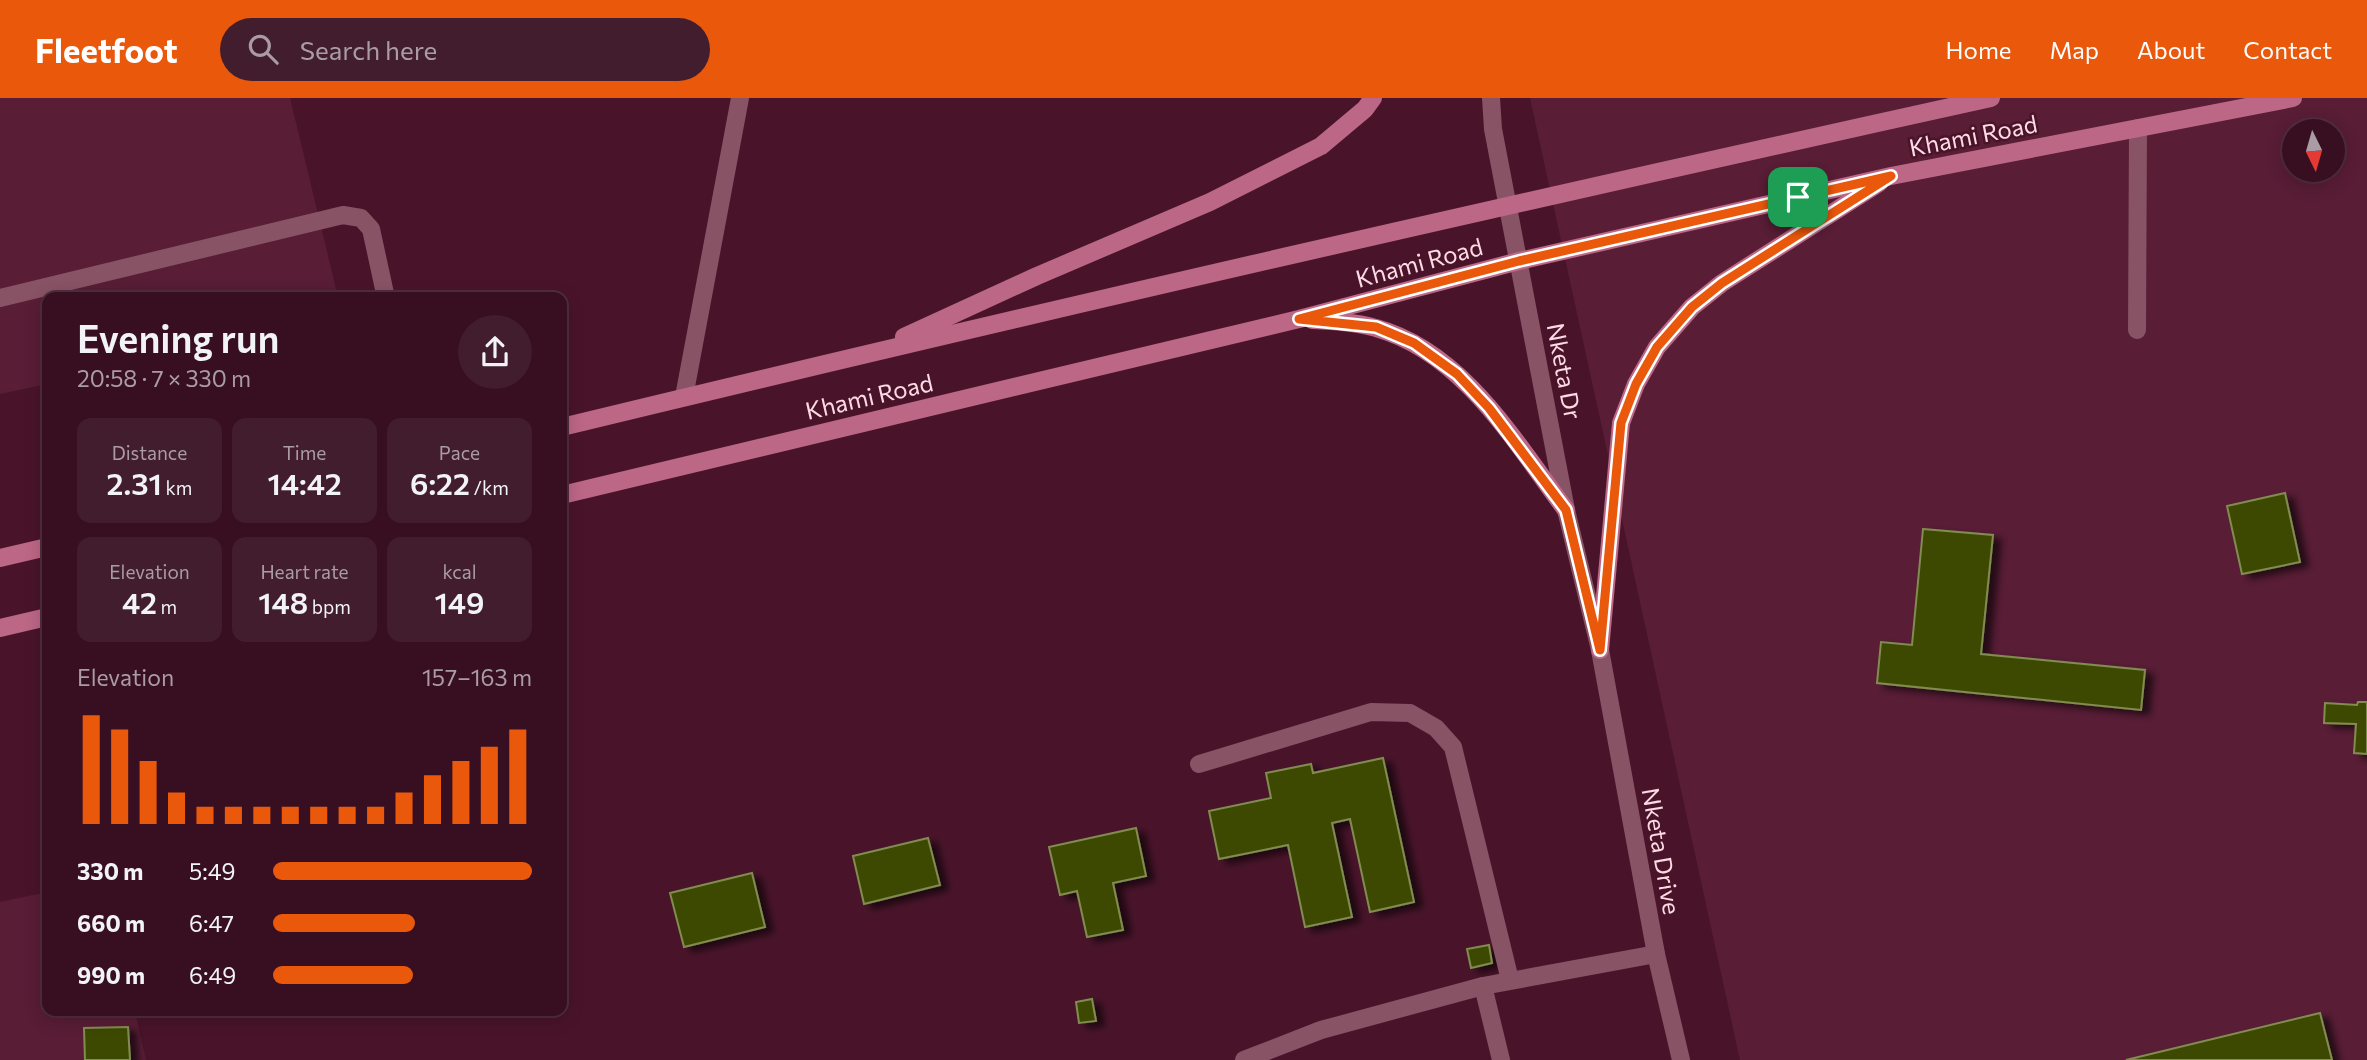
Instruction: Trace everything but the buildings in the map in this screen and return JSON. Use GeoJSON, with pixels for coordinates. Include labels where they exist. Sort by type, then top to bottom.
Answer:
{"type":"FeatureCollection","features":[{"type":"Feature","properties":{"kind":"main road"},"geometry":{"type":"LineString","coordinates":[[869,353],[1037,276],[1210,202],[1321,146],[1365,109],[1373,98]]}},
{"type":"Feature","properties":{"kind":"main road","name":"Khami Road"},"geometry":{"type":"LineString","coordinates":[[567,426],[1508,205],[1992,98]]}},
{"type":"Feature","properties":{"kind":"main road","name":"Khami Road"},"geometry":{"type":"LineString","coordinates":[[567,494],[1299,319],[1519,261],[1891,176],[2293,98]]}},
{"type":"Feature","properties":{"kind":"main road"},"geometry":{"type":"LineString","coordinates":[[1600,650],[1621,423],[1636,384],[1657,347],[1692,307],[1722,283],[1891,176]]}},
{"type":"Feature","properties":{"kind":"main road"},"geometry":{"type":"LineString","coordinates":[[1299,319],[1376,327],[1414,343],[1457,374],[1489,408],[1566,510]]}},
{"type":"Feature","properties":{"kind":"main road"},"geometry":{"type":"LineString","coordinates":[[0,558],[42,548]]}},
{"type":"Feature","properties":{"kind":"main road"},"geometry":{"type":"LineString","coordinates":[[0,628],[42,618]]}},
{"type":"Feature","properties":{"kind":"street"},"geometry":{"type":"LineString","coordinates":[[684,397],[740,98]]}},
{"type":"Feature","properties":{"kind":"street","name":"Nketa Dr"},"geometry":{"type":"LineString","coordinates":[[1491,98],[1493,129],[1566,510],[1600,650]]}},
{"type":"Feature","properties":{"kind":"street"},"geometry":{"type":"LineString","coordinates":[[2137,330],[2138,128]]}},
{"type":"Feature","properties":{"kind":"street"},"geometry":{"type":"LineString","coordinates":[[0,298],[344,215],[361,218],[371,229],[385,292]]}},
{"type":"Feature","properties":{"kind":"street","name":"Nketa Drive"},"geometry":{"type":"LineString","coordinates":[[1600,650],[1656,954],[1681,1060]]}},
{"type":"Feature","properties":{"kind":"street"},"geometry":{"type":"LineString","coordinates":[[1199,764],[1371,712],[1410,713],[1436,729],[1453,747],[1510,980]]}},
{"type":"Feature","properties":{"kind":"street"},"geometry":{"type":"LineString","coordinates":[[1244,1060],[1321,1030],[1483,986],[1656,954]]}},
{"type":"Feature","properties":{"kind":"street"},"geometry":{"type":"LineString","coordinates":[[1483,986],[1501,1060]]}},
{"type":"Feature","properties":{"kind":"shaded area"},"geometry":{"type":"Polygon","coordinates":[[[0,98],[290,98],[337,292],[42,292],[42,385],[0,394],[0,98]]]}},
{"type":"Feature","properties":{"kind":"shaded area"},"geometry":{"type":"Polygon","coordinates":[[[1530,98],[2367,98],[2367,1060],[1740,1060],[1530,98]]]}},
{"type":"Feature","properties":{"kind":"shaded area"},"geometry":{"type":"Polygon","coordinates":[[[42,893],[42,1016],[136,1016],[146,1060],[0,1060],[0,902],[42,893]]]}},
{"type":"Feature","properties":{"kind":"route"},"geometry":{"type":"LineString","coordinates":[[1891,176],[1722,283],[1692,307],[1657,347],[1636,384],[1621,423],[1600,650],[1566,510],[1489,408],[1457,374],[1414,343],[1376,327],[1299,319],[1519,261],[1798,197],[1891,176]]}}]}
